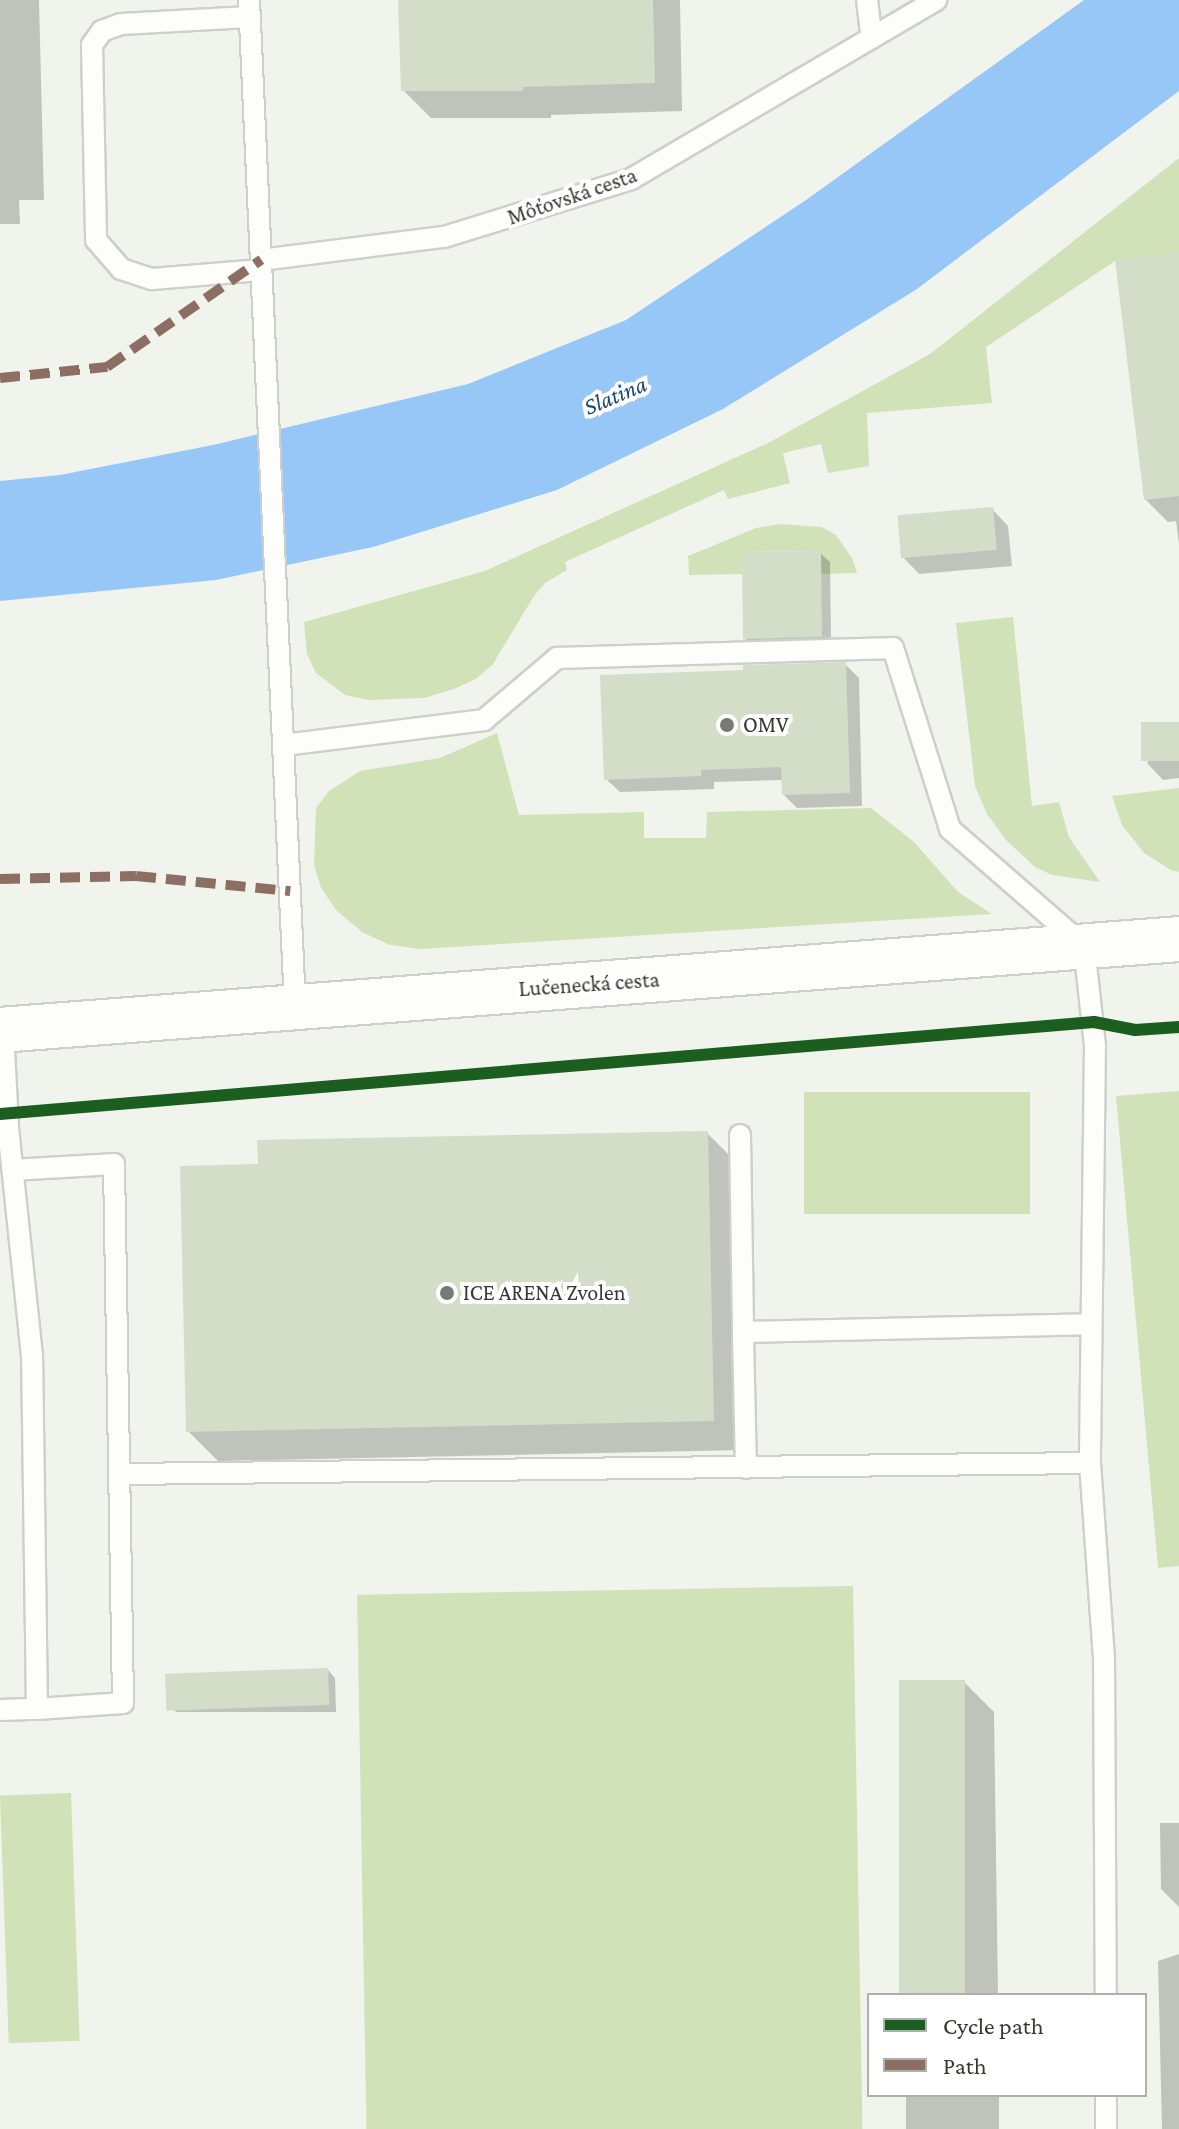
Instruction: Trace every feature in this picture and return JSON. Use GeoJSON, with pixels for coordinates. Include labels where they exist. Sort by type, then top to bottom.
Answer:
{"type":"FeatureCollection","features":[{"type":"Feature","properties":{"kind":"main road","name":"Lučenecká cesta"},"geometry":{"type":"LineString","coordinates":[[2,1030],[1179,939]]}},
{"type":"Feature","properties":{"kind":"lane"},"geometry":{"type":"LineString","coordinates":[[867,0],[872,38]]}},
{"type":"Feature","properties":{"kind":"lane","name":"Môťovská cesta"},"geometry":{"type":"LineString","coordinates":[[295,1006],[284,745],[265,353],[261,265],[249,9],[121,24],[102,31],[92,45],[96,240],[121,269],[152,279],[261,265],[444,237],[631,179],[936,0]]}},
{"type":"Feature","properties":{"kind":"lane"},"geometry":{"type":"LineString","coordinates":[[284,745],[484,720],[557,658],[893,648],[950,829],[1084,946],[1094,1022],[1090,1463],[1104,1658],[1106,1993]]}},
{"type":"Feature","properties":{"kind":"lane"},"geometry":{"type":"LineString","coordinates":[[2,1030],[32,1356],[37,1709]]}},
{"type":"Feature","properties":{"kind":"lane"},"geometry":{"type":"LineString","coordinates":[[740,1135],[746,1468]]}},
{"type":"Feature","properties":{"kind":"lane"},"geometry":{"type":"LineString","coordinates":[[0,1710],[123,1703],[114,1164],[13,1170]]}},
{"type":"Feature","properties":{"kind":"lane"},"geometry":{"type":"LineString","coordinates":[[743,1332],[1090,1324]]}},
{"type":"Feature","properties":{"kind":"lane"},"geometry":{"type":"LineString","coordinates":[[121,1474],[1090,1463]]}},
{"type":"Feature","properties":{"kind":"lane"},"geometry":{"type":"LineString","coordinates":[[1106,2097],[1106,2129]]}},
{"type":"Feature","properties":{"kind":"path"},"geometry":{"type":"LineString","coordinates":[[9,1114],[1094,1022],[1135,1030],[1179,1027]]}},
{"type":"Feature","properties":{"kind":"green space"},"geometry":{"type":"Polygon","coordinates":[[[1179,158],[1179,253],[1115,261],[986,347],[992,403],[867,413],[869,466],[828,473],[821,444],[783,453],[790,483],[728,499],[724,490],[565,562],[567,570],[545,583],[534,596],[493,664],[476,679],[454,689],[424,698],[369,700],[345,695],[316,673],[307,654],[304,622],[485,571],[768,443],[930,354],[1179,158]]]}},
{"type":"Feature","properties":{"kind":"green space"},"geometry":{"type":"Polygon","coordinates":[[[781,524],[822,527],[836,535],[852,558],[857,573],[821,574],[820,551],[742,552],[742,574],[689,575],[688,556],[756,528],[781,524]]]}},
{"type":"Feature","properties":{"kind":"green space"},"geometry":{"type":"Polygon","coordinates":[[[1013,617],[1032,806],[1059,802],[1069,837],[1100,882],[1052,875],[1035,867],[1006,840],[987,814],[975,786],[956,623],[1013,617]]]}},
{"type":"Feature","properties":{"kind":"green space"},"geometry":{"type":"Polygon","coordinates":[[[497,733],[519,815],[644,812],[644,838],[706,838],[707,812],[871,808],[914,842],[958,892],[992,914],[420,949],[390,945],[362,932],[337,911],[321,888],[314,864],[316,808],[329,791],[360,771],[440,758],[497,733]]]}},
{"type":"Feature","properties":{"kind":"green space"},"geometry":{"type":"Polygon","coordinates":[[[1179,788],[1179,872],[1144,853],[1122,825],[1112,796],[1179,788]]]}},
{"type":"Feature","properties":{"kind":"green space"},"geometry":{"type":"Polygon","coordinates":[[[1179,1091],[1179,1566],[1158,1568],[1116,1096],[1179,1091]]]}},
{"type":"Feature","properties":{"kind":"green space"},"geometry":{"type":"Polygon","coordinates":[[[804,1092],[1030,1092],[1030,1214],[804,1214],[804,1092]]]}},
{"type":"Feature","properties":{"kind":"green space"},"geometry":{"type":"Polygon","coordinates":[[[853,1586],[862,2129],[366,2129],[357,1595],[853,1586]]]}},
{"type":"Feature","properties":{"kind":"green space"},"geometry":{"type":"Polygon","coordinates":[[[71,1793],[80,2041],[9,2043],[0,1795],[71,1793]]]}},
{"type":"Feature","properties":{"kind":"water","name":"Slatina"},"geometry":{"type":"Polygon","coordinates":[[[1084,0],[1179,0],[1179,91],[917,289],[723,409],[557,490],[373,547],[216,580],[0,601],[0,481],[60,475],[213,445],[468,384],[626,320],[806,200],[1084,0]]]}},
{"type":"Feature","properties":{"kind":"building"},"geometry":{"type":"Polygon","coordinates":[[[398,0],[653,0],[655,83],[523,87],[523,91],[401,91],[398,0]]]}},
{"type":"Feature","properties":{"kind":"building"},"geometry":{"type":"Polygon","coordinates":[[[1179,253],[1179,496],[1144,500],[1115,260],[1179,253]]]}},
{"type":"Feature","properties":{"kind":"building"},"geometry":{"type":"Polygon","coordinates":[[[993,507],[997,550],[901,558],[897,515],[993,507]]]}},
{"type":"Feature","properties":{"kind":"building"},"geometry":{"type":"Polygon","coordinates":[[[821,551],[822,637],[743,639],[742,552],[821,551]]]}},
{"type":"Feature","properties":{"kind":"building"},"geometry":{"type":"Polygon","coordinates":[[[846,662],[850,793],[782,795],[781,767],[701,770],[701,776],[604,780],[600,675],[743,670],[743,665],[846,662]]]}},
{"type":"Feature","properties":{"kind":"building"},"geometry":{"type":"Polygon","coordinates":[[[1141,722],[1179,722],[1179,761],[1141,761],[1141,722]]]}},
{"type":"Feature","properties":{"kind":"building","name":"ICE ARENA Zvolen"},"geometry":{"type":"Polygon","coordinates":[[[708,1131],[714,1421],[186,1432],[180,1166],[258,1164],[257,1140],[708,1131]]]}},
{"type":"Feature","properties":{"kind":"building"},"geometry":{"type":"Polygon","coordinates":[[[328,1668],[329,1705],[166,1711],[165,1674],[328,1668]]]}},
{"type":"Feature","properties":{"kind":"building"},"geometry":{"type":"Polygon","coordinates":[[[899,1680],[965,1680],[965,1993],[899,1993],[899,1680]]]}},
{"type":"Feature","properties":{"kind":"marked path"},"geometry":{"type":"LineString","coordinates":[[0,378],[107,367],[261,260]]}},
{"type":"Feature","properties":{"kind":"marked path"},"geometry":{"type":"LineString","coordinates":[[0,879],[136,876],[290,891]]}},
{"type":"Feature","properties":{"kind":"cycle path"},"geometry":{"type":"LineString","coordinates":[[0,1114],[1094,1022],[1135,1030],[1179,1027]]}},
{"type":"Feature","properties":{"kind":"place","name":"OMV"},"geometry":{"type":"Point","coordinates":[727,725]}},
{"type":"Feature","properties":{"kind":"place","name":"ICE ARENA Zvolen"},"geometry":{"type":"Point","coordinates":[447,1293]}}]}
